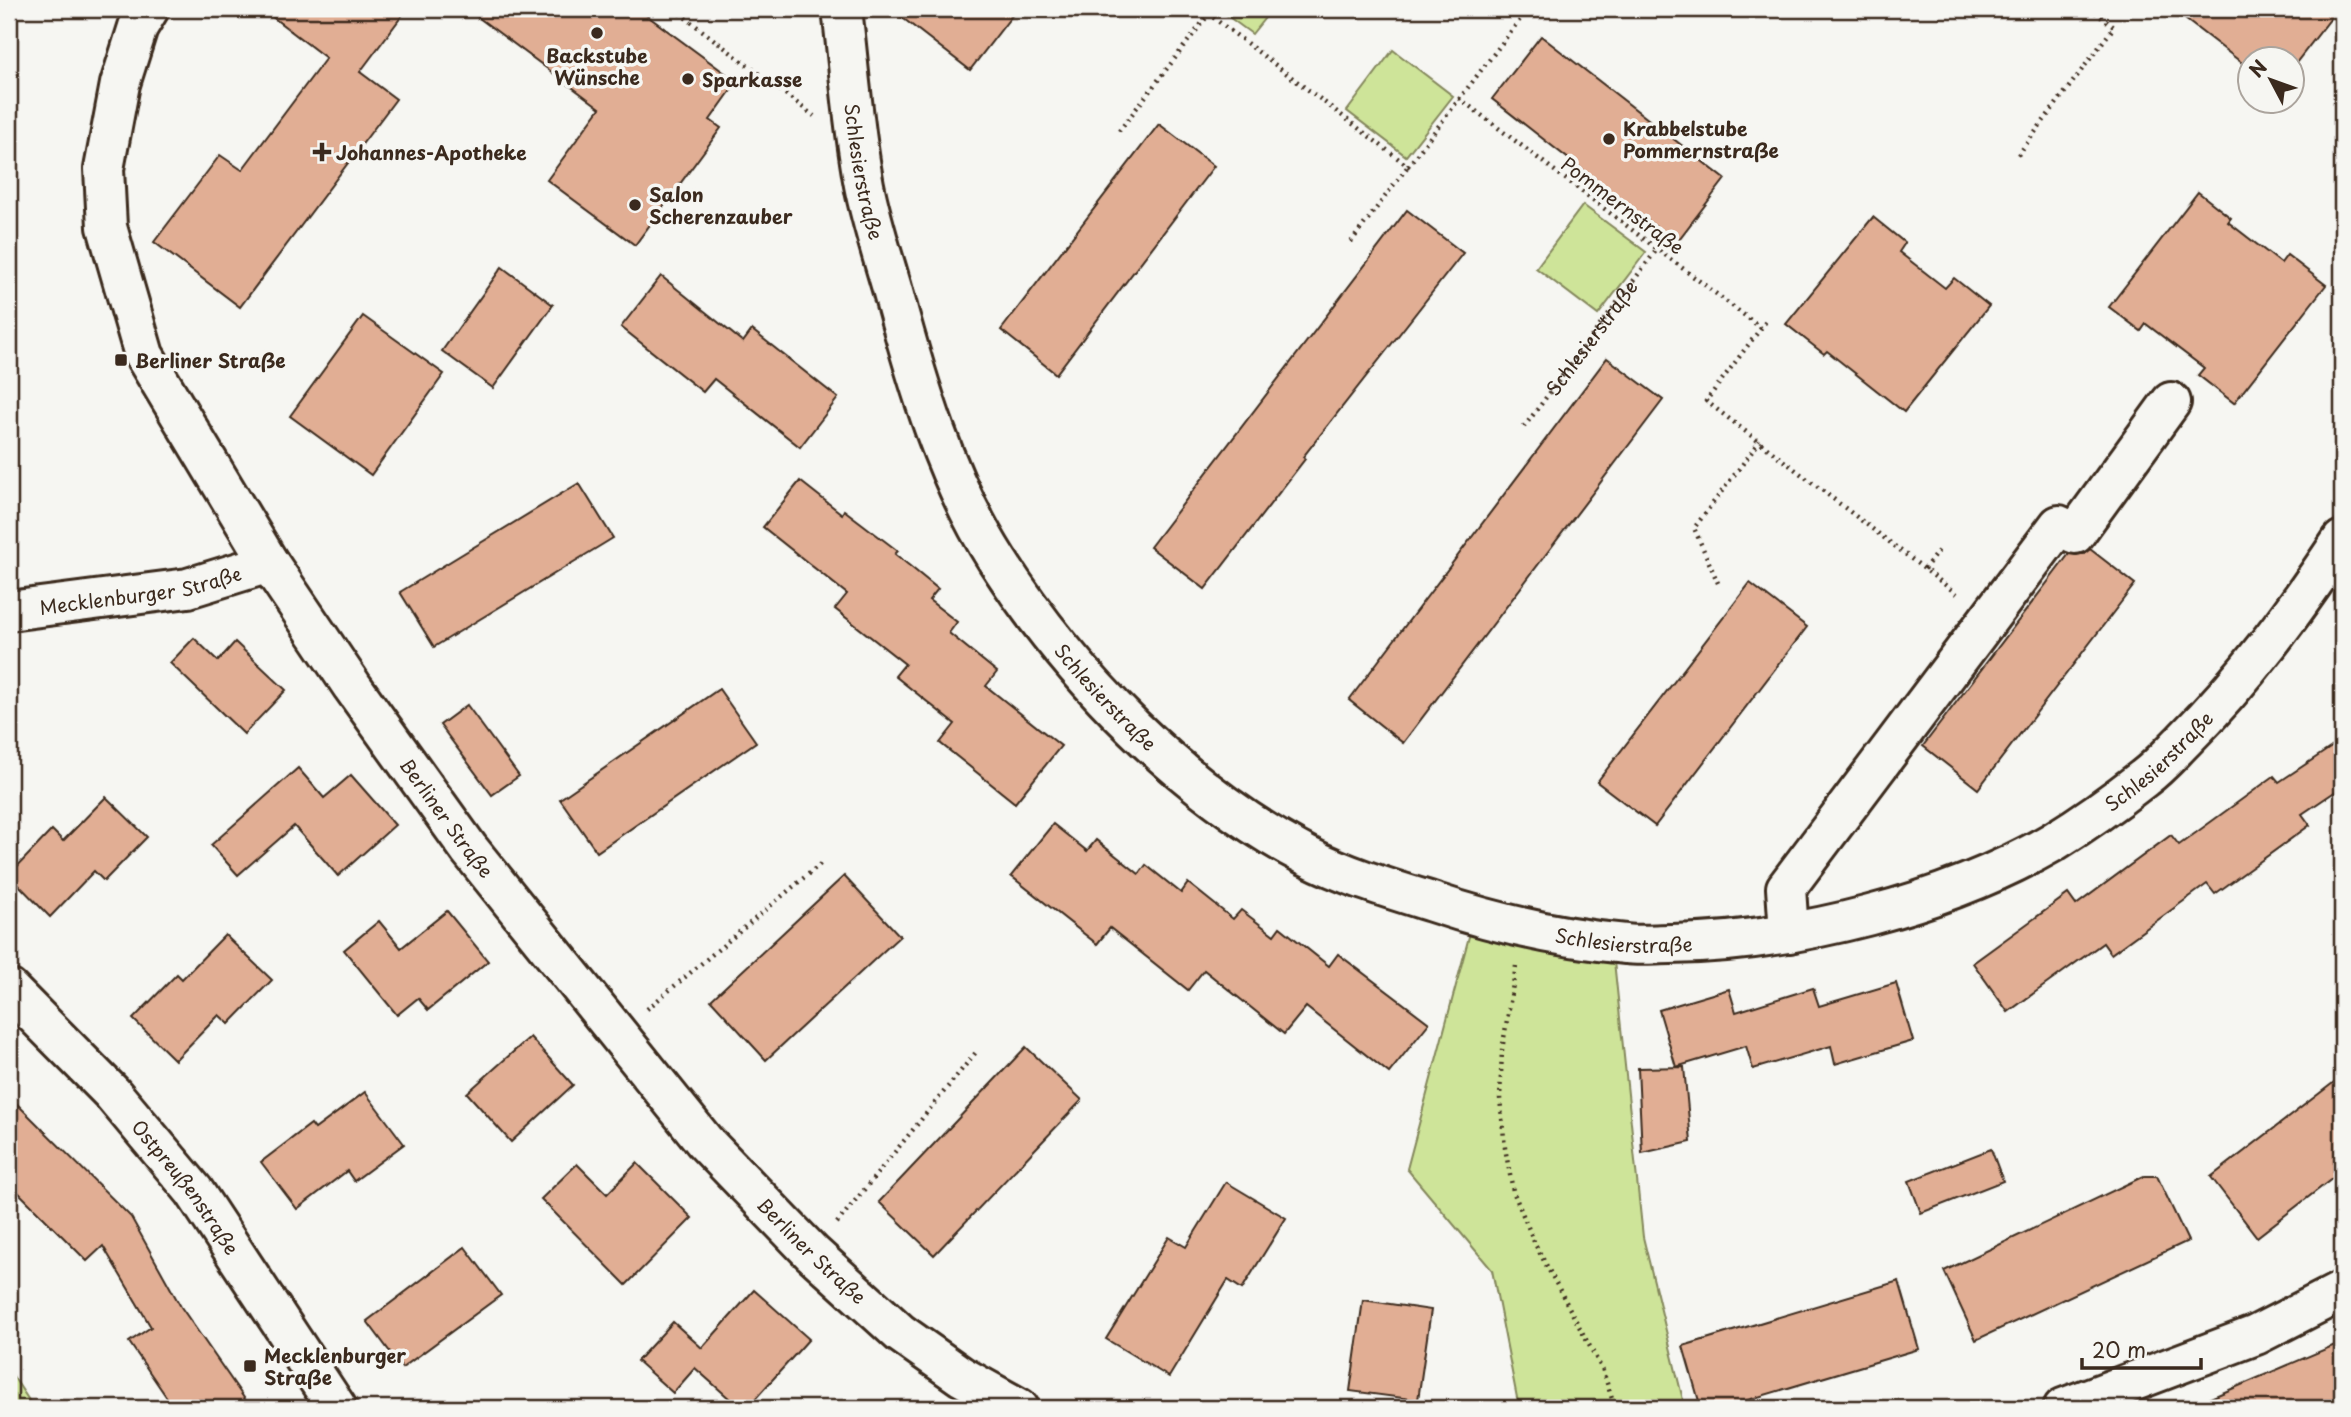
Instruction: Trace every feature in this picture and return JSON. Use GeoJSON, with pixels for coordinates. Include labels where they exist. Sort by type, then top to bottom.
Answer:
{"type":"FeatureCollection","features":[{"type":"Feature","properties":{"kind":"street","name":"Berliner Straße"},"geometry":{"type":"LineString","coordinates":[[149,9],[138,27],[120,84],[104,169],[107,227],[144,355],[269,563],[352,686],[469,849],[704,1141],[812,1253],[900,1334],[961,1376],[1019,1408]]}},
{"type":"Feature","properties":{"kind":"street","name":"Schlesierstraße"},"geometry":{"type":"LineString","coordinates":[[842,9],[865,190],[919,387],[954,481],[995,557],[1043,627],[1100,693],[1155,749],[1234,811],[1307,856],[1371,883],[1522,929],[1630,945],[1713,944],[1789,933],[1927,898],[1987,874],[2053,841],[2148,775],[2251,668],[2309,591],[2342,540]]}},
{"type":"Feature","properties":{"kind":"street"},"geometry":{"type":"LineString","coordinates":[[1789,933],[1786,888],[2059,525],[2075,534],[2171,402]]}},
{"type":"Feature","properties":{"kind":"street","name":"Mecklenburger Straße"},"geometry":{"type":"LineString","coordinates":[[9,611],[188,588],[269,563]]}},
{"type":"Feature","properties":{"kind":"street","name":"Ostpreußenstraße"},"geometry":{"type":"LineString","coordinates":[[9,989],[111,1093],[194,1191],[337,1408]]}},
{"type":"Feature","properties":{"kind":"street"},"geometry":{"type":"LineString","coordinates":[[2063,1408],[2256,1335],[2342,1291]]}},
{"type":"Feature","properties":{"kind":"path"},"geometry":{"type":"LineString","coordinates":[[674,9],[791,99]]}},
{"type":"Feature","properties":{"kind":"path"},"geometry":{"type":"LineString","coordinates":[[1202,9],[1408,166]]}},
{"type":"Feature","properties":{"kind":"path"},"geometry":{"type":"LineString","coordinates":[[1351,242],[1528,9]]}},
{"type":"Feature","properties":{"kind":"path"},"geometry":{"type":"LineString","coordinates":[[2018,155],[2114,27],[2091,9]]}},
{"type":"Feature","properties":{"kind":"path"},"geometry":{"type":"LineString","coordinates":[[1119,131],[1209,14]]}},
{"type":"Feature","properties":{"kind":"path","name":"Pommernstraße"},"geometry":{"type":"LineString","coordinates":[[1460,98],[1761,328]]}},
{"type":"Feature","properties":{"kind":"path","name":"Schlesierstraße"},"geometry":{"type":"LineString","coordinates":[[1524,427],[1658,248]]}},
{"type":"Feature","properties":{"kind":"path"},"geometry":{"type":"LineString","coordinates":[[1767,320],[1706,401],[1967,602]]}},
{"type":"Feature","properties":{"kind":"path"},"geometry":{"type":"LineString","coordinates":[[1718,583],[1694,528],[1760,441]]}},
{"type":"Feature","properties":{"kind":"path"},"geometry":{"type":"LineString","coordinates":[[1924,569],[1939,550]]}},
{"type":"Feature","properties":{"kind":"path"},"geometry":{"type":"LineString","coordinates":[[617,1034],[824,860]]}},
{"type":"Feature","properties":{"kind":"path"},"geometry":{"type":"LineString","coordinates":[[1522,929],[1502,1050],[1500,1098],[1513,1191],[1535,1244],[1603,1371],[1615,1408]]}},
{"type":"Feature","properties":{"kind":"path"},"geometry":{"type":"LineString","coordinates":[[812,1253],[977,1051]]}},
{"type":"Feature","properties":{"kind":"green space"},"geometry":{"type":"Polygon","coordinates":[[[1218,9],[1272,9],[1252,34],[1218,9]]]}},
{"type":"Feature","properties":{"kind":"green space"},"geometry":{"type":"Polygon","coordinates":[[[1393,50],[1453,96],[1406,156],[1347,111],[1393,50]]]}},
{"type":"Feature","properties":{"kind":"green space"},"geometry":{"type":"Polygon","coordinates":[[[1583,205],[1646,252],[1598,315],[1536,268],[1583,205]]]}},
{"type":"Feature","properties":{"kind":"green space"},"geometry":{"type":"Polygon","coordinates":[[[1471,929],[1612,942],[1643,1237],[1685,1408],[1519,1408],[1492,1270],[1407,1169],[1471,929]]]}},
{"type":"Feature","properties":{"kind":"green space"},"geometry":{"type":"Polygon","coordinates":[[[9,1370],[34,1408],[9,1408],[9,1370]]]}},
{"type":"Feature","properties":{"kind":"building"},"geometry":{"type":"Polygon","coordinates":[[[262,9],[407,9],[360,72],[396,99],[240,307],[154,242],[220,155],[242,170],[326,58],[262,9]]]}},
{"type":"Feature","properties":{"kind":"building"},"geometry":{"type":"Polygon","coordinates":[[[467,9],[638,9],[737,82],[710,120],[721,128],[635,245],[547,180],[600,108],[467,9]]]}},
{"type":"Feature","properties":{"kind":"building"},"geometry":{"type":"Polygon","coordinates":[[[891,9],[1017,9],[970,70],[891,9]]]}},
{"type":"Feature","properties":{"kind":"building"},"geometry":{"type":"Polygon","coordinates":[[[2172,9],[2338,9],[2306,50],[2306,46],[2236,46],[2236,58],[2172,9]]]}},
{"type":"Feature","properties":{"kind":"building","name":"Krabbelstube Pommernstraße"},"geometry":{"type":"Polygon","coordinates":[[[1541,36],[1725,179],[1676,243],[1492,99],[1541,36]]]}},
{"type":"Feature","properties":{"kind":"building"},"geometry":{"type":"Polygon","coordinates":[[[1159,124],[1214,166],[1056,374],[1001,330],[1159,124]]]}},
{"type":"Feature","properties":{"kind":"building"},"geometry":{"type":"Polygon","coordinates":[[[2198,192],[2231,218],[2228,222],[2281,263],[2287,255],[2326,285],[2234,403],[2198,375],[2204,368],[2146,324],[2141,331],[2109,307],[2198,192]]]}},
{"type":"Feature","properties":{"kind":"building"},"geometry":{"type":"Polygon","coordinates":[[[1407,210],[1463,253],[1303,457],[1305,459],[1205,589],[1150,547],[1407,210]]]}},
{"type":"Feature","properties":{"kind":"building"},"geometry":{"type":"Polygon","coordinates":[[[1873,217],[1905,243],[1899,252],[1945,288],[1954,278],[1989,306],[1904,412],[1827,351],[1824,354],[1786,324],[1873,217]]]}},
{"type":"Feature","properties":{"kind":"building"},"geometry":{"type":"Polygon","coordinates":[[[502,267],[553,305],[493,388],[442,351],[502,267]]]}},
{"type":"Feature","properties":{"kind":"building"},"geometry":{"type":"Polygon","coordinates":[[[661,276],[743,342],[752,330],[838,398],[800,447],[714,379],[703,392],[621,327],[661,276]]]}},
{"type":"Feature","properties":{"kind":"building"},"geometry":{"type":"Polygon","coordinates":[[[363,316],[444,374],[371,475],[290,416],[363,316]]]}},
{"type":"Feature","properties":{"kind":"building"},"geometry":{"type":"Polygon","coordinates":[[[1607,358],[1663,400],[1403,743],[1349,700],[1607,358]]]}},
{"type":"Feature","properties":{"kind":"building"},"geometry":{"type":"Polygon","coordinates":[[[800,481],[842,514],[844,510],[898,551],[895,554],[938,589],[929,600],[957,622],[949,633],[997,672],[986,686],[1061,746],[1015,803],[940,743],[955,724],[895,676],[905,664],[835,609],[847,594],[763,527],[800,481]]]}},
{"type":"Feature","properties":{"kind":"building"},"geometry":{"type":"Polygon","coordinates":[[[579,483],[613,538],[434,647],[400,592],[579,483]]]}},
{"type":"Feature","properties":{"kind":"building"},"geometry":{"type":"Polygon","coordinates":[[[2090,549],[2135,584],[1978,789],[1923,746],[2069,554],[2084,554],[2090,549]]]}},
{"type":"Feature","properties":{"kind":"building"},"geometry":{"type":"Polygon","coordinates":[[[1750,583],[1807,627],[1655,826],[1597,782],[1750,583]]]}},
{"type":"Feature","properties":{"kind":"building"},"geometry":{"type":"Polygon","coordinates":[[[194,638],[218,661],[235,642],[286,690],[244,734],[170,663],[194,638]]]}},
{"type":"Feature","properties":{"kind":"building"},"geometry":{"type":"Polygon","coordinates":[[[719,689],[756,742],[597,852],[560,799],[719,689]]]}},
{"type":"Feature","properties":{"kind":"building"},"geometry":{"type":"Polygon","coordinates":[[[467,705],[519,776],[492,795],[440,725],[467,705]]]}},
{"type":"Feature","properties":{"kind":"building"},"geometry":{"type":"Polygon","coordinates":[[[2342,740],[2342,787],[2302,814],[2310,825],[2215,894],[2207,884],[2111,954],[2103,943],[2008,1012],[1973,963],[2068,894],[2076,905],[2171,835],[2179,845],[2274,776],[2279,782],[2342,740]]]}},
{"type":"Feature","properties":{"kind":"building"},"geometry":{"type":"Polygon","coordinates":[[[298,768],[324,798],[351,775],[395,825],[338,876],[294,826],[238,875],[211,845],[298,768]]]}},
{"type":"Feature","properties":{"kind":"building"},"geometry":{"type":"Polygon","coordinates":[[[106,797],[147,837],[104,881],[94,871],[50,917],[9,875],[52,830],[63,841],[106,797]]]}},
{"type":"Feature","properties":{"kind":"building"},"geometry":{"type":"Polygon","coordinates":[[[1053,824],[1087,851],[1096,840],[1139,874],[1146,865],[1181,893],[1188,883],[1233,919],[1241,910],[1274,935],[1280,927],[1329,966],[1338,954],[1429,1023],[1389,1073],[1306,1007],[1284,1034],[1204,970],[1188,990],[1110,928],[1097,944],[1011,876],[1053,824]]]}},
{"type":"Feature","properties":{"kind":"building"},"geometry":{"type":"Polygon","coordinates":[[[844,876],[900,936],[766,1060],[711,1000],[844,876]]]}},
{"type":"Feature","properties":{"kind":"building"},"geometry":{"type":"Polygon","coordinates":[[[447,911],[488,961],[428,1010],[418,998],[397,1015],[344,950],[379,921],[401,948],[447,911]]]}},
{"type":"Feature","properties":{"kind":"building"},"geometry":{"type":"Polygon","coordinates":[[[225,935],[272,980],[229,1024],[219,1015],[175,1060],[133,1019],[177,974],[182,979],[225,935]]]}},
{"type":"Feature","properties":{"kind":"building"},"geometry":{"type":"Polygon","coordinates":[[[1896,983],[1913,1041],[1835,1064],[1831,1046],[1753,1069],[1746,1046],[1676,1067],[1659,1010],[1729,989],[1736,1012],[1813,988],[1819,1006],[1896,983]]]}},
{"type":"Feature","properties":{"kind":"building"},"geometry":{"type":"Polygon","coordinates":[[[530,1037],[573,1085],[511,1142],[467,1093],[530,1037]]]}},
{"type":"Feature","properties":{"kind":"building"},"geometry":{"type":"Polygon","coordinates":[[[1026,1047],[1082,1100],[934,1255],[879,1202],[1026,1047]]]}},
{"type":"Feature","properties":{"kind":"building"},"geometry":{"type":"Polygon","coordinates":[[[1684,1067],[1691,1142],[1642,1153],[1638,1068],[1684,1067]]]}},
{"type":"Feature","properties":{"kind":"building"},"geometry":{"type":"Polygon","coordinates":[[[2342,1076],[2342,1171],[2257,1237],[2211,1177],[2342,1076]]]}},
{"type":"Feature","properties":{"kind":"building"},"geometry":{"type":"Polygon","coordinates":[[[365,1092],[404,1144],[354,1181],[347,1171],[297,1209],[261,1162],[311,1124],[315,1129],[365,1092]]]}},
{"type":"Feature","properties":{"kind":"building"},"geometry":{"type":"Polygon","coordinates":[[[9,1096],[131,1217],[181,1307],[251,1408],[174,1408],[129,1342],[151,1327],[103,1246],[87,1261],[9,1183],[9,1096]]]}},
{"type":"Feature","properties":{"kind":"building"},"geometry":{"type":"Polygon","coordinates":[[[1991,1149],[2003,1181],[1921,1213],[1909,1181],[1991,1149]]]}},
{"type":"Feature","properties":{"kind":"building"},"geometry":{"type":"Polygon","coordinates":[[[637,1163],[692,1218],[626,1285],[541,1199],[577,1164],[607,1194],[637,1163]]]}},
{"type":"Feature","properties":{"kind":"building"},"geometry":{"type":"Polygon","coordinates":[[[2144,1176],[2157,1176],[2188,1241],[1976,1340],[1944,1271],[2144,1176]]]}},
{"type":"Feature","properties":{"kind":"building"},"geometry":{"type":"Polygon","coordinates":[[[1226,1182],[1286,1218],[1242,1289],[1228,1280],[1169,1377],[1106,1339],[1169,1237],[1186,1247],[1226,1182]]]}},
{"type":"Feature","properties":{"kind":"building"},"geometry":{"type":"Polygon","coordinates":[[[465,1247],[501,1295],[402,1368],[367,1321],[465,1247]]]}},
{"type":"Feature","properties":{"kind":"building"},"geometry":{"type":"Polygon","coordinates":[[[1899,1281],[1919,1349],[1721,1408],[1701,1408],[1683,1346],[1899,1281]]]}},
{"type":"Feature","properties":{"kind":"building"},"geometry":{"type":"Polygon","coordinates":[[[754,1290],[809,1339],[747,1408],[740,1408],[695,1368],[673,1393],[637,1361],[673,1322],[702,1348],[754,1290]]]}},
{"type":"Feature","properties":{"kind":"building"},"geometry":{"type":"Polygon","coordinates":[[[1363,1300],[1431,1310],[1418,1400],[1350,1391],[1363,1300]]]}},
{"type":"Feature","properties":{"kind":"building"},"geometry":{"type":"Polygon","coordinates":[[[2342,1342],[2342,1408],[2187,1408],[2342,1342]]]}},
{"type":"Feature","properties":{"kind":"place","name":"Backstube Wünsche"},"geometry":{"type":"Point","coordinates":[597,33]}},
{"type":"Feature","properties":{"kind":"place","name":"Sparkasse"},"geometry":{"type":"Point","coordinates":[688,79]}},
{"type":"Feature","properties":{"kind":"place","name":"Krabbelstube Pommernstraße"},"geometry":{"type":"Point","coordinates":[1609,139]}},
{"type":"Feature","properties":{"kind":"place","name":"Johannes-Apotheke"},"geometry":{"type":"Point","coordinates":[322,152]}},
{"type":"Feature","properties":{"kind":"place","name":"Salon Scherenzauber"},"geometry":{"type":"Point","coordinates":[635,205]}},
{"type":"Feature","properties":{"kind":"place","name":"Berliner Straße"},"geometry":{"type":"Point","coordinates":[121,360]}},
{"type":"Feature","properties":{"kind":"place","name":"Mecklenburger Straße"},"geometry":{"type":"Point","coordinates":[250,1366]}}]}
